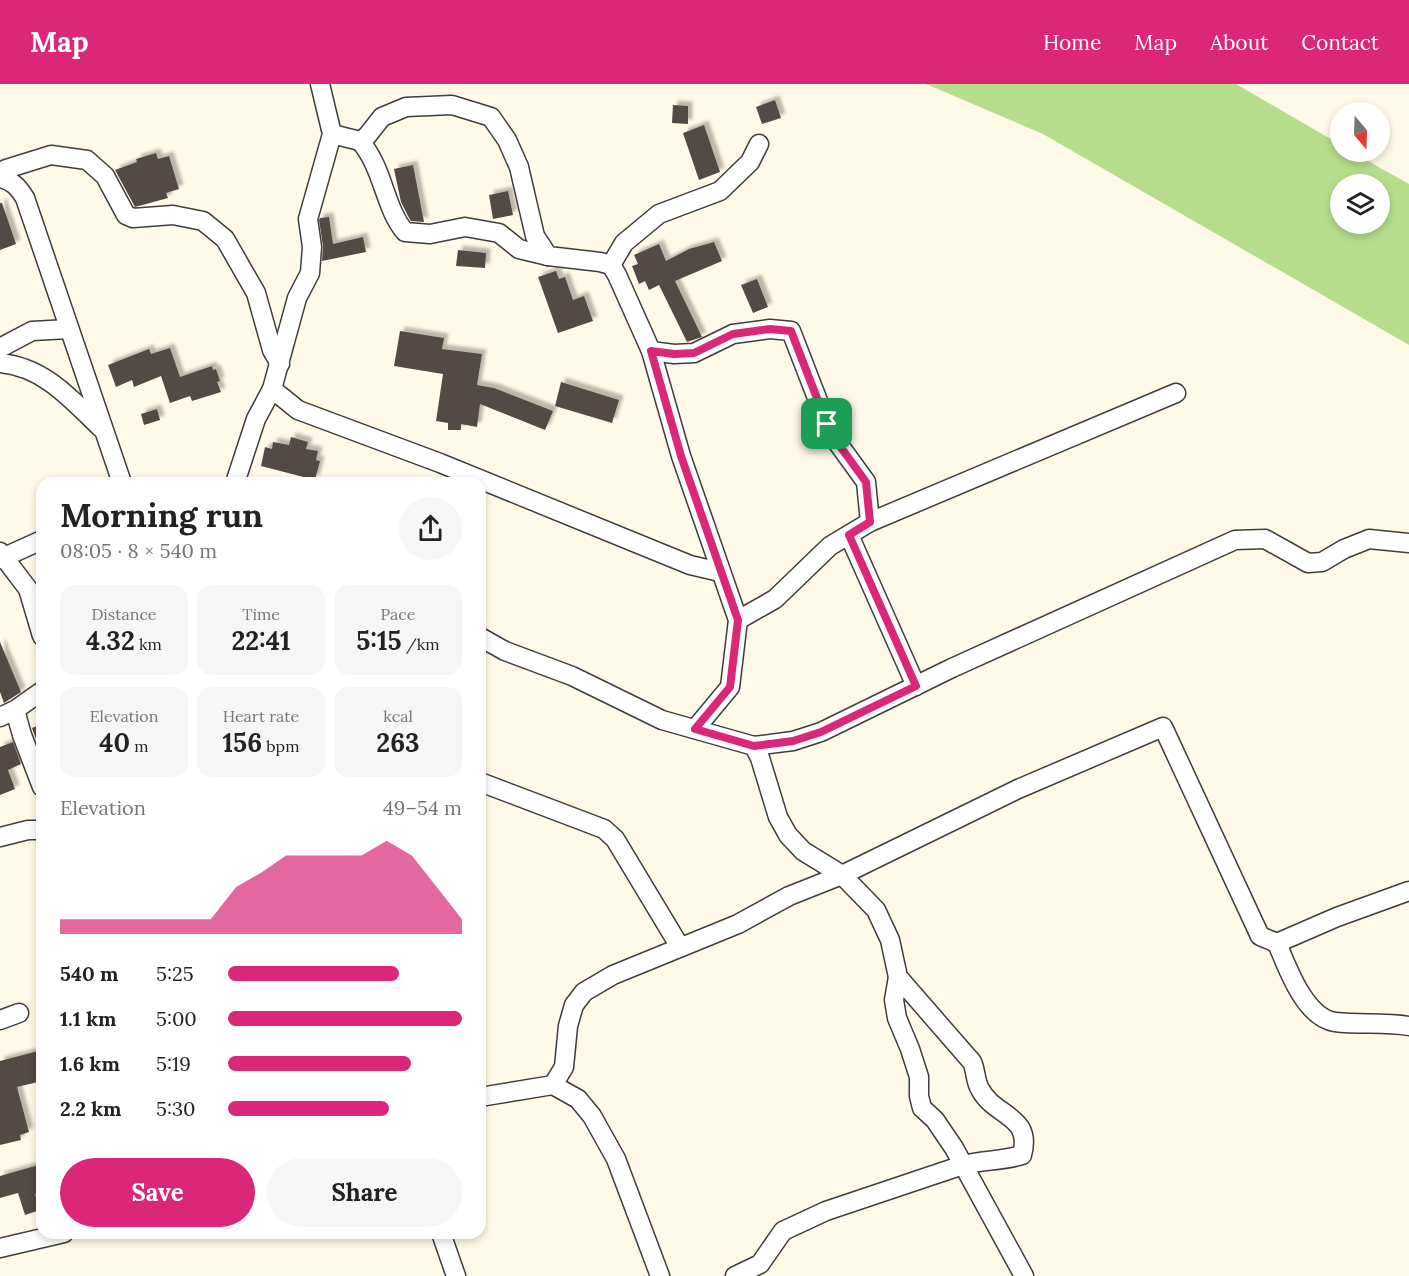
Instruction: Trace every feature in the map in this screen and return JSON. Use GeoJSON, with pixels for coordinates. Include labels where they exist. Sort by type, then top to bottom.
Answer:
{"type":"FeatureCollection","features":[{"type":"Feature","properties":{"kind":"street"},"geometry":{"type":"LineString","coordinates":[[237,477],[256,419],[272,389],[297,298],[310,273],[312,248],[308,219],[332,134],[320,84]]}},
{"type":"Feature","properties":{"kind":"street"},"geometry":{"type":"LineString","coordinates":[[360,141],[382,117],[406,107],[453,105],[491,117],[507,141],[519,167],[535,236],[548,256]]}},
{"type":"Feature","properties":{"kind":"street"},"geometry":{"type":"LineString","coordinates":[[332,134],[360,141],[370,153],[381,176],[397,222],[405,232],[430,234],[465,227],[499,233],[519,249],[548,256],[610,265],[617,275],[651,351],[681,456],[738,620],[730,687],[695,729]]}},
{"type":"Feature","properties":{"kind":"street"},"geometry":{"type":"LineString","coordinates":[[610,265],[624,243],[659,214],[720,191],[750,162],[759,144]]}},
{"type":"Feature","properties":{"kind":"street"},"geometry":{"type":"LineString","coordinates":[[120,477],[25,198],[18,186],[0,176],[6,169],[51,155],[87,160],[105,176],[126,214],[133,218],[173,215],[203,221],[225,239],[256,293],[272,350],[280,364]]}},
{"type":"Feature","properties":{"kind":"street"},"geometry":{"type":"LineString","coordinates":[[0,348],[32,332],[69,329]]}},
{"type":"Feature","properties":{"kind":"street"},"geometry":{"type":"LineString","coordinates":[[651,351],[674,354],[694,353],[733,334],[770,329],[791,331],[827,424],[866,482],[870,522]]}},
{"type":"Feature","properties":{"kind":"street"},"geometry":{"type":"LineString","coordinates":[[0,363],[20,367],[44,376],[104,431]]}},
{"type":"Feature","properties":{"kind":"street"},"geometry":{"type":"LineString","coordinates":[[272,389],[298,410],[474,477]]}},
{"type":"Feature","properties":{"kind":"street"},"geometry":{"type":"LineString","coordinates":[[738,620],[775,599],[830,546],[870,522],[1176,393]]}},
{"type":"Feature","properties":{"kind":"street"},"geometry":{"type":"LineString","coordinates":[[486,482],[690,565],[720,572]]}},
{"type":"Feature","properties":{"kind":"street"},"geometry":{"type":"LineString","coordinates":[[849,535],[916,686]]}},
{"type":"Feature","properties":{"kind":"street"},"geometry":{"type":"LineString","coordinates":[[486,640],[505,651],[572,676],[662,720],[754,746],[793,741],[821,732],[952,668],[1234,540],[1265,539],[1308,564],[1322,562],[1344,549],[1369,539],[1409,543]]}},
{"type":"Feature","properties":{"kind":"street"},"geometry":{"type":"LineString","coordinates":[[36,542],[2,555],[28,589],[36,616]]}},
{"type":"Feature","properties":{"kind":"street"},"geometry":{"type":"LineString","coordinates":[[36,695],[8,713],[22,735],[36,771]]}},
{"type":"Feature","properties":{"kind":"street"},"geometry":{"type":"LineString","coordinates":[[553,1085],[564,1067],[568,1026],[574,1005],[584,992],[613,975],[738,924],[789,896],[842,875],[1018,789],[1163,727],[1260,936],[1277,943],[1296,988],[1312,1008],[1327,1020],[1409,1026]]}},
{"type":"Feature","properties":{"kind":"street"},"geometry":{"type":"LineString","coordinates":[[754,746],[760,758],[778,817],[788,835],[803,851],[842,875],[876,910],[890,940],[898,977],[894,1000],[897,1017],[919,1077],[919,1096],[922,1108],[935,1120],[954,1148],[1024,1276]]}},
{"type":"Feature","properties":{"kind":"street"},"geometry":{"type":"LineString","coordinates":[[486,785],[604,829],[615,839],[680,947]]}},
{"type":"Feature","properties":{"kind":"street"},"geometry":{"type":"LineString","coordinates":[[0,837],[36,830]]}},
{"type":"Feature","properties":{"kind":"street"},"geometry":{"type":"LineString","coordinates":[[1277,943],[1337,917],[1409,891]]}},
{"type":"Feature","properties":{"kind":"street"},"geometry":{"type":"LineString","coordinates":[[735,1276],[760,1264],[783,1231],[826,1211],[963,1165],[981,1160],[1009,1159],[1022,1155],[1026,1142],[1018,1122],[991,1103],[979,1088],[972,1062],[898,977]]}},
{"type":"Feature","properties":{"kind":"street"},"geometry":{"type":"LineString","coordinates":[[0,1020],[19,1013]]}},
{"type":"Feature","properties":{"kind":"street"},"geometry":{"type":"LineString","coordinates":[[486,1097],[553,1085],[578,1099],[592,1116],[616,1159],[660,1276]]}},
{"type":"Feature","properties":{"kind":"street"},"geometry":{"type":"LineString","coordinates":[[0,1248],[38,1239]]}},
{"type":"Feature","properties":{"kind":"street"},"geometry":{"type":"LineString","coordinates":[[443,1239],[456,1276]]}},
{"type":"Feature","properties":{"kind":"green space"},"geometry":{"type":"Polygon","coordinates":[[[926,84],[1236,84],[1330,139],[1330,162],[1370,162],[1409,184],[1409,345],[1043,134],[926,84]]]}},
{"type":"Feature","properties":{"kind":"building"},"geometry":{"type":"Polygon","coordinates":[[[775,100],[781,118],[762,124],[756,107],[775,100]]]}},
{"type":"Feature","properties":{"kind":"building"},"geometry":{"type":"Polygon","coordinates":[[[673,105],[688,106],[688,124],[672,123],[673,105]]]}},
{"type":"Feature","properties":{"kind":"building"},"geometry":{"type":"Polygon","coordinates":[[[704,125],[720,172],[699,180],[683,133],[704,125]]]}},
{"type":"Feature","properties":{"kind":"building"},"geometry":{"type":"Polygon","coordinates":[[[156,153],[158,159],[169,156],[179,189],[166,193],[168,198],[135,207],[115,170],[137,162],[136,159],[156,153]]]}},
{"type":"Feature","properties":{"kind":"building"},"geometry":{"type":"Polygon","coordinates":[[[413,165],[424,222],[411,221],[408,216],[401,202],[394,169],[413,165]]]}},
{"type":"Feature","properties":{"kind":"building"},"geometry":{"type":"Polygon","coordinates":[[[508,191],[513,215],[493,219],[489,195],[508,191]]]}},
{"type":"Feature","properties":{"kind":"building"},"geometry":{"type":"Polygon","coordinates":[[[0,203],[2,203],[16,244],[0,250],[0,203]]]}},
{"type":"Feature","properties":{"kind":"building"},"geometry":{"type":"Polygon","coordinates":[[[329,217],[333,244],[363,237],[366,252],[322,261],[323,246],[319,220],[329,217]]]}},
{"type":"Feature","properties":{"kind":"building"},"geometry":{"type":"Polygon","coordinates":[[[714,242],[722,261],[675,281],[702,337],[687,342],[659,285],[649,290],[645,281],[639,284],[632,266],[638,264],[634,255],[659,244],[666,261],[689,249],[714,242]]]}},
{"type":"Feature","properties":{"kind":"building"},"geometry":{"type":"Polygon","coordinates":[[[458,250],[486,253],[485,268],[456,266],[458,250]]]}},
{"type":"Feature","properties":{"kind":"building"},"geometry":{"type":"Polygon","coordinates":[[[556,271],[559,279],[565,277],[573,300],[584,296],[593,321],[558,333],[538,277],[556,271]]]}},
{"type":"Feature","properties":{"kind":"building"},"geometry":{"type":"Polygon","coordinates":[[[757,279],[768,307],[753,313],[741,285],[757,279]]]}},
{"type":"Feature","properties":{"kind":"building"},"geometry":{"type":"Polygon","coordinates":[[[400,331],[444,338],[442,349],[482,354],[477,385],[494,388],[553,411],[545,430],[480,404],[477,427],[461,424],[461,430],[448,430],[448,423],[436,421],[443,374],[394,366],[400,331]]]}},
{"type":"Feature","properties":{"kind":"building"},"geometry":{"type":"Polygon","coordinates":[[[170,348],[180,377],[212,366],[213,370],[216,369],[221,392],[192,401],[190,396],[170,403],[161,376],[134,387],[132,380],[116,387],[108,365],[149,349],[151,354],[170,348]]]}},
{"type":"Feature","properties":{"kind":"building"},"geometry":{"type":"Polygon","coordinates":[[[561,382],[619,400],[612,423],[555,406],[561,382]]]}},
{"type":"Feature","properties":{"kind":"building"},"geometry":{"type":"Polygon","coordinates":[[[157,409],[160,420],[144,425],[141,414],[157,409]]]}},
{"type":"Feature","properties":{"kind":"building"},"geometry":{"type":"Polygon","coordinates":[[[291,437],[308,442],[306,449],[318,451],[316,460],[320,461],[316,477],[303,477],[261,466],[265,447],[272,449],[273,442],[289,445],[291,437]]]}},
{"type":"Feature","properties":{"kind":"building"},"geometry":{"type":"Polygon","coordinates":[[[0,642],[21,692],[4,703],[0,692],[0,642]]]}},
{"type":"Feature","properties":{"kind":"building"},"geometry":{"type":"Polygon","coordinates":[[[36,726],[36,739],[32,728],[36,726]]]}},
{"type":"Feature","properties":{"kind":"building"},"geometry":{"type":"Polygon","coordinates":[[[13,742],[21,764],[8,770],[15,789],[0,795],[0,747],[13,742]]]}},
{"type":"Feature","properties":{"kind":"building"},"geometry":{"type":"Polygon","coordinates":[[[36,1052],[36,1082],[17,1087],[29,1132],[20,1135],[21,1140],[0,1145],[0,1061],[36,1052]]]}},
{"type":"Feature","properties":{"kind":"building"},"geometry":{"type":"Polygon","coordinates":[[[36,1166],[36,1211],[25,1215],[18,1193],[0,1198],[0,1176],[36,1166]]]}},
{"type":"Feature","properties":{"kind":"route"},"geometry":{"type":"LineString","coordinates":[[770,329],[791,331],[827,424],[866,482],[870,522],[849,535],[916,686],[821,732],[793,741],[754,746],[695,729],[730,687],[738,620],[681,456],[651,351],[674,354],[694,353],[733,334],[770,329]]}}]}
